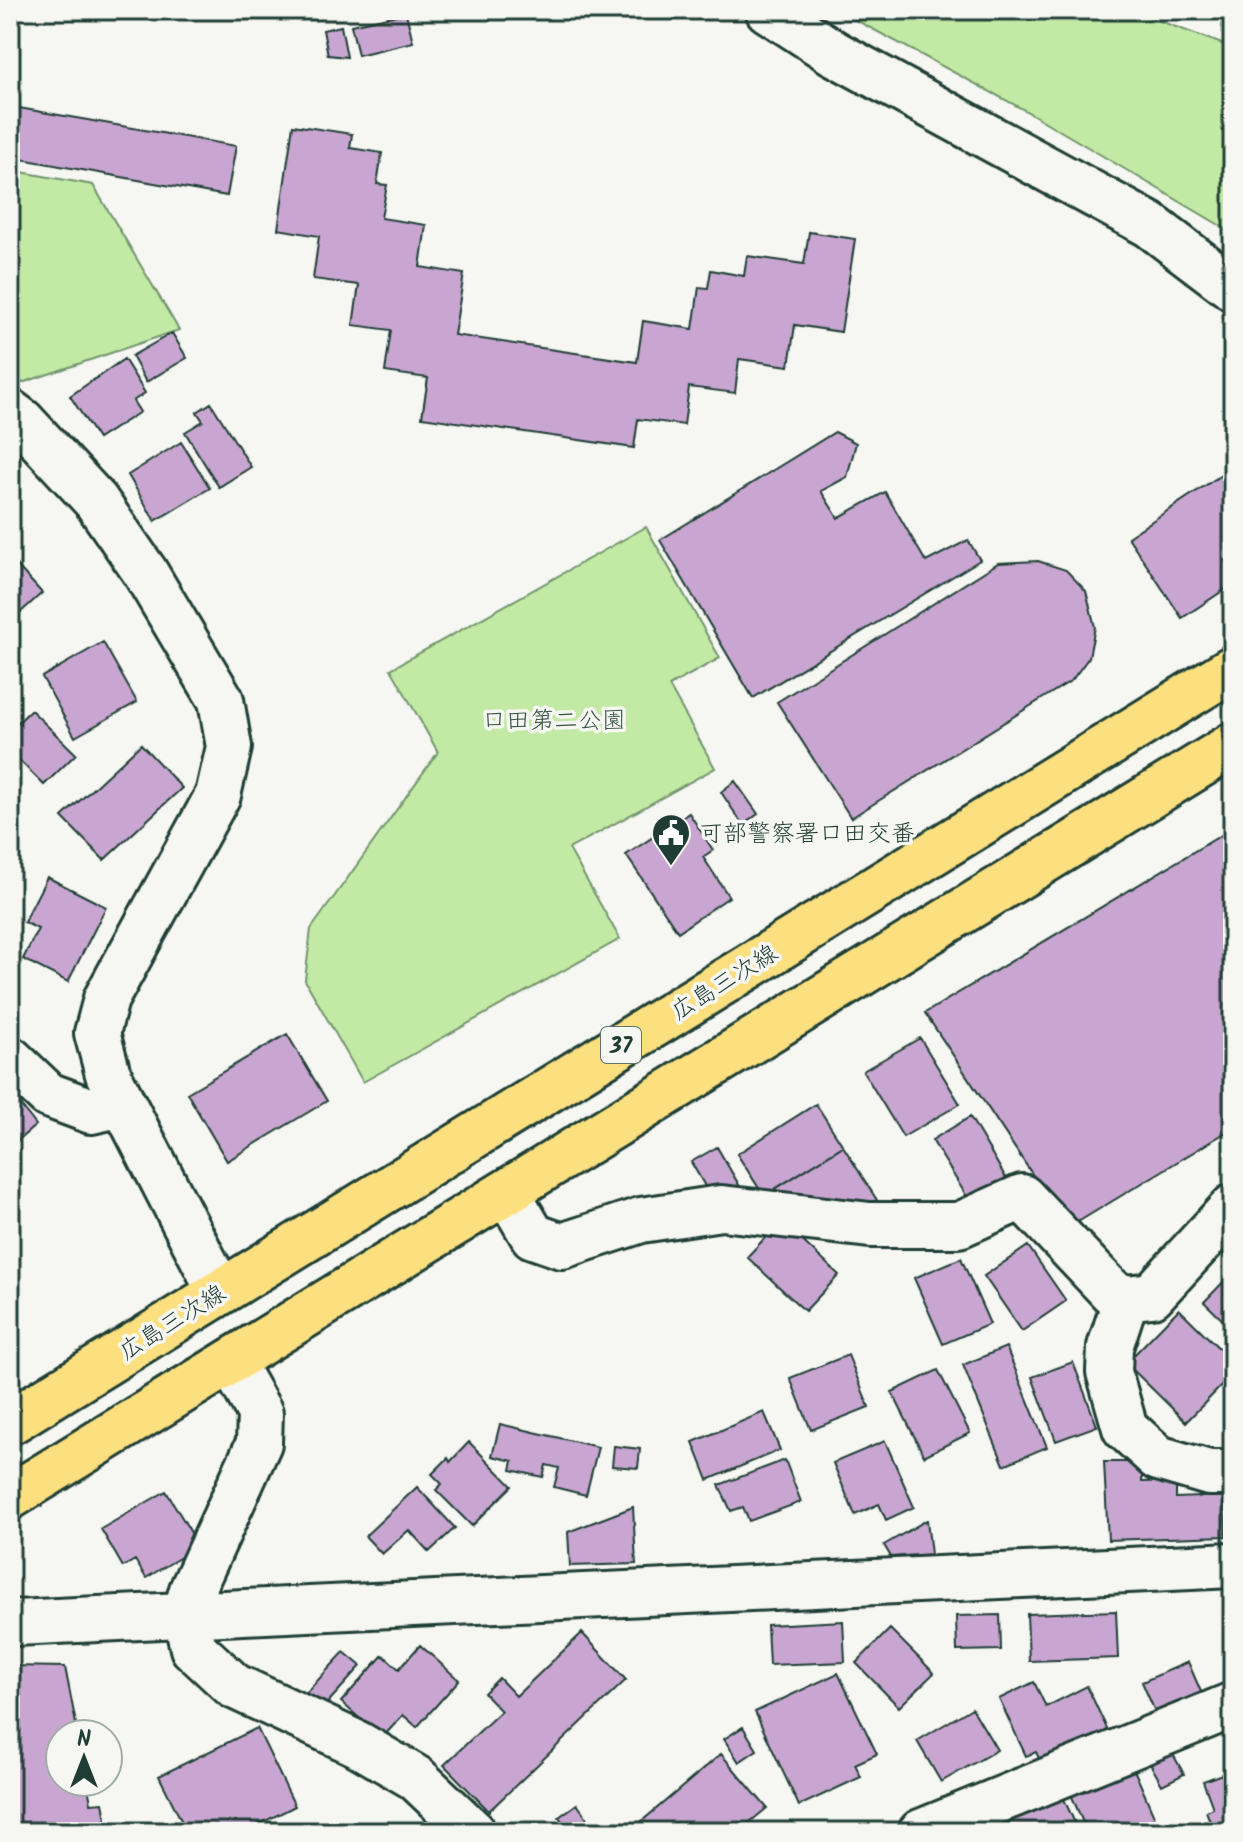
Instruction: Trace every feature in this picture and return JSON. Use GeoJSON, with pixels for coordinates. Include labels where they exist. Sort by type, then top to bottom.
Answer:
{"type":"FeatureCollection","features":[{"type":"Feature","properties":{"kind":"main road","name":"広島三次線"},"geometry":{"type":"LineString","coordinates":[[10,1422],[1233,668]]}},
{"type":"Feature","properties":{"kind":"main road"},"geometry":{"type":"LineString","coordinates":[[10,1497],[1233,745]]}},
{"type":"Feature","properties":{"kind":"street"},"geometry":{"type":"LineString","coordinates":[[768,10],[834,53],[1150,225],[1233,288]]}},
{"type":"Feature","properties":{"kind":"street"},"geometry":{"type":"LineString","coordinates":[[14,421],[96,501],[145,572],[221,700],[229,747],[218,795],[106,999],[97,1033],[108,1074],[220,1292]]}},
{"type":"Feature","properties":{"kind":"street"},"geometry":{"type":"LineString","coordinates":[[10,1059],[48,1095],[91,1111],[123,1104]]}},
{"type":"Feature","properties":{"kind":"street"},"geometry":{"type":"LineString","coordinates":[[507,1192],[533,1236],[562,1246],[641,1220],[721,1208],[870,1225],[959,1225],[1022,1197],[1112,1292],[1126,1298],[1152,1295],[1233,1207]]}},
{"type":"Feature","properties":{"kind":"street"},"geometry":{"type":"LineString","coordinates":[[1126,1298],[1110,1347],[1109,1372],[1125,1428],[1158,1458],[1209,1473],[1233,1473]]}},
{"type":"Feature","properties":{"kind":"street"},"geometry":{"type":"LineString","coordinates":[[231,1362],[260,1413],[259,1443],[192,1590],[185,1615],[193,1648],[234,1686],[358,1744],[416,1778],[473,1832]]}},
{"type":"Feature","properties":{"kind":"street"},"geometry":{"type":"LineString","coordinates":[[10,1621],[1233,1565]]}},
{"type":"Feature","properties":{"kind":"street"},"geometry":{"type":"LineString","coordinates":[[921,1832],[1233,1705]]}},
{"type":"Feature","properties":{"kind":"green space"},"geometry":{"type":"Polygon","coordinates":[[[837,10],[1130,10],[1233,48],[1233,233],[1030,113],[837,10]]]}},
{"type":"Feature","properties":{"kind":"green space"},"geometry":{"type":"Polygon","coordinates":[[[10,170],[93,185],[179,330],[10,387],[10,170]]]}},
{"type":"Feature","properties":{"kind":"green space","name":"口田第二公園"},"geometry":{"type":"Polygon","coordinates":[[[646,527],[720,658],[669,686],[715,768],[569,849],[620,939],[363,1082],[305,980],[311,929],[438,752],[391,669],[646,527]]]}},
{"type":"Feature","properties":{"kind":"building"},"geometry":{"type":"Polygon","coordinates":[[[406,13],[413,42],[358,55],[351,25],[406,13]]]}},
{"type":"Feature","properties":{"kind":"building"},"geometry":{"type":"Polygon","coordinates":[[[341,26],[347,57],[328,55],[323,30],[341,26]]]}},
{"type":"Feature","properties":{"kind":"building"},"geometry":{"type":"Polygon","coordinates":[[[19,108],[236,146],[227,196],[10,157],[19,108]]]}},
{"type":"Feature","properties":{"kind":"building"},"geometry":{"type":"Polygon","coordinates":[[[293,125],[352,134],[350,148],[382,153],[377,184],[387,185],[381,218],[426,225],[420,267],[464,274],[454,335],[637,362],[643,321],[693,329],[699,287],[708,288],[711,270],[744,276],[747,256],[804,264],[809,232],[855,239],[841,332],[795,325],[789,366],[739,359],[735,393],[689,387],[684,425],[638,419],[634,448],[422,417],[428,378],[385,372],[391,330],[353,325],[359,285],[313,279],[319,236],[278,229],[293,125]]]}},
{"type":"Feature","properties":{"kind":"building"},"geometry":{"type":"Polygon","coordinates":[[[172,333],[187,358],[146,382],[132,356],[172,333]]]}},
{"type":"Feature","properties":{"kind":"building"},"geometry":{"type":"Polygon","coordinates":[[[124,359],[145,393],[133,401],[140,412],[98,439],[70,396],[124,359]]]}},
{"type":"Feature","properties":{"kind":"building"},"geometry":{"type":"Polygon","coordinates":[[[211,403],[251,467],[219,487],[185,432],[203,421],[197,412],[211,403]]]}},
{"type":"Feature","properties":{"kind":"building"},"geometry":{"type":"Polygon","coordinates":[[[835,432],[856,443],[847,477],[821,491],[838,518],[885,492],[926,562],[968,540],[980,560],[753,698],[660,540],[835,432]]]}},
{"type":"Feature","properties":{"kind":"building"},"geometry":{"type":"Polygon","coordinates":[[[181,442],[210,488],[155,521],[128,475],[181,442]]]}},
{"type":"Feature","properties":{"kind":"building"},"geometry":{"type":"Polygon","coordinates":[[[1233,467],[1233,555],[1225,561],[1233,573],[1233,584],[1182,618],[1128,537],[1233,467]]]}},
{"type":"Feature","properties":{"kind":"building"},"geometry":{"type":"Polygon","coordinates":[[[10,558],[42,593],[10,622],[10,558]]]}},
{"type":"Feature","properties":{"kind":"building"},"geometry":{"type":"Polygon","coordinates":[[[1038,561],[1066,570],[1086,591],[1095,627],[1089,657],[1072,680],[851,818],[777,702],[998,563],[1038,561]]]}},
{"type":"Feature","properties":{"kind":"building"},"geometry":{"type":"Polygon","coordinates":[[[103,642],[137,702],[75,737],[42,677],[103,642]]]}},
{"type":"Feature","properties":{"kind":"building"},"geometry":{"type":"Polygon","coordinates":[[[31,710],[76,754],[44,785],[10,751],[10,730],[31,710]]]}},
{"type":"Feature","properties":{"kind":"building"},"geometry":{"type":"Polygon","coordinates":[[[141,744],[182,788],[104,860],[62,817],[141,744]]]}},
{"type":"Feature","properties":{"kind":"building"},"geometry":{"type":"Polygon","coordinates":[[[735,781],[758,814],[743,825],[721,792],[735,781]]]}},
{"type":"Feature","properties":{"kind":"building"},"geometry":{"type":"Polygon","coordinates":[[[689,813],[713,850],[703,857],[729,897],[678,932],[626,855],[689,813]]]}},
{"type":"Feature","properties":{"kind":"building"},"geometry":{"type":"Polygon","coordinates":[[[1233,828],[1233,1128],[1068,1228],[925,1013],[1233,828]]]}},
{"type":"Feature","properties":{"kind":"building"},"geometry":{"type":"Polygon","coordinates":[[[47,877],[106,907],[68,982],[23,959],[38,929],[24,922],[47,877]]]}},
{"type":"Feature","properties":{"kind":"building"},"geometry":{"type":"Polygon","coordinates":[[[287,1034],[327,1101],[227,1161],[187,1093],[287,1034]]]}},
{"type":"Feature","properties":{"kind":"building"},"geometry":{"type":"Polygon","coordinates":[[[920,1038],[960,1104],[903,1137],[863,1071],[920,1038]]]}},
{"type":"Feature","properties":{"kind":"building"},"geometry":{"type":"Polygon","coordinates":[[[14,1097],[36,1125],[10,1147],[10,1100],[14,1097]]]}},
{"type":"Feature","properties":{"kind":"building"},"geometry":{"type":"Polygon","coordinates":[[[816,1104],[843,1146],[764,1196],[737,1154],[816,1104]]]}},
{"type":"Feature","properties":{"kind":"building"},"geometry":{"type":"Polygon","coordinates":[[[970,1117],[1006,1178],[969,1200],[932,1140],[970,1117]]]}},
{"type":"Feature","properties":{"kind":"building"},"geometry":{"type":"Polygon","coordinates":[[[843,1146],[885,1213],[764,1196],[843,1146]]]}},
{"type":"Feature","properties":{"kind":"building"},"geometry":{"type":"Polygon","coordinates":[[[717,1147],[739,1185],[713,1200],[691,1162],[717,1147]]]}},
{"type":"Feature","properties":{"kind":"building"},"geometry":{"type":"Polygon","coordinates":[[[781,1221],[839,1275],[805,1311],[747,1257],[781,1221]]]}},
{"type":"Feature","properties":{"kind":"building"},"geometry":{"type":"Polygon","coordinates":[[[1028,1246],[1066,1301],[1022,1331],[984,1276],[1028,1246]]]}},
{"type":"Feature","properties":{"kind":"building"},"geometry":{"type":"Polygon","coordinates":[[[961,1258],[990,1324],[943,1344],[914,1278],[961,1258]]]}},
{"type":"Feature","properties":{"kind":"building"},"geometry":{"type":"Polygon","coordinates":[[[1233,1272],[1233,1330],[1204,1302],[1233,1272]]]}},
{"type":"Feature","properties":{"kind":"building"},"geometry":{"type":"Polygon","coordinates":[[[1179,1309],[1233,1362],[1233,1374],[1186,1422],[1126,1363],[1179,1309]]]}},
{"type":"Feature","properties":{"kind":"building"},"geometry":{"type":"Polygon","coordinates":[[[1006,1347],[1047,1447],[1004,1465],[963,1365],[1006,1347]]]}},
{"type":"Feature","properties":{"kind":"building"},"geometry":{"type":"Polygon","coordinates":[[[848,1355],[869,1407],[811,1430],[790,1378],[848,1355]]]}},
{"type":"Feature","properties":{"kind":"building"},"geometry":{"type":"Polygon","coordinates":[[[1073,1362],[1097,1426],[1056,1441],[1032,1377],[1073,1362]]]}},
{"type":"Feature","properties":{"kind":"building"},"geometry":{"type":"Polygon","coordinates":[[[938,1370],[970,1433],[924,1456],[892,1392],[938,1370]]]}},
{"type":"Feature","properties":{"kind":"building"},"geometry":{"type":"Polygon","coordinates":[[[764,1412],[780,1450],[708,1480],[693,1442],[764,1412]]]}},
{"type":"Feature","properties":{"kind":"building"},"geometry":{"type":"Polygon","coordinates":[[[500,1424],[598,1447],[586,1495],[554,1487],[559,1468],[546,1465],[543,1477],[511,1470],[513,1461],[492,1456],[500,1424]]]}},
{"type":"Feature","properties":{"kind":"building"},"geometry":{"type":"Polygon","coordinates":[[[885,1441],[914,1507],[886,1520],[879,1504],[855,1515],[833,1463],[885,1441]]]}},
{"type":"Feature","properties":{"kind":"building"},"geometry":{"type":"Polygon","coordinates":[[[469,1442],[512,1486],[472,1526],[436,1490],[442,1484],[432,1474],[448,1458],[450,1462],[469,1442]]]}},
{"type":"Feature","properties":{"kind":"building"},"geometry":{"type":"Polygon","coordinates":[[[614,1446],[640,1449],[638,1468],[612,1466],[614,1446]]]}},
{"type":"Feature","properties":{"kind":"building"},"geometry":{"type":"Polygon","coordinates":[[[785,1460],[801,1502],[749,1521],[743,1507],[731,1511],[719,1485],[785,1460]]]}},
{"type":"Feature","properties":{"kind":"building"},"geometry":{"type":"Polygon","coordinates":[[[1104,1462],[1142,1462],[1142,1482],[1176,1481],[1176,1498],[1224,1496],[1226,1536],[1108,1540],[1104,1462]]]}},
{"type":"Feature","properties":{"kind":"building"},"geometry":{"type":"Polygon","coordinates":[[[417,1487],[455,1528],[429,1552],[409,1530],[382,1554],[365,1536],[417,1487]]]}},
{"type":"Feature","properties":{"kind":"building"},"geometry":{"type":"Polygon","coordinates":[[[166,1491],[199,1546],[146,1578],[135,1560],[123,1567],[101,1529],[166,1491]]]}},
{"type":"Feature","properties":{"kind":"building"},"geometry":{"type":"Polygon","coordinates":[[[633,1507],[636,1564],[570,1566],[568,1532],[633,1507]]]}},
{"type":"Feature","properties":{"kind":"building"},"geometry":{"type":"Polygon","coordinates":[[[927,1520],[931,1554],[891,1557],[884,1545],[927,1520]]]}},
{"type":"Feature","properties":{"kind":"building"},"geometry":{"type":"Polygon","coordinates":[[[1116,1611],[1118,1658],[1029,1661],[1027,1614],[1116,1611]]]}},
{"type":"Feature","properties":{"kind":"building"},"geometry":{"type":"Polygon","coordinates":[[[1000,1615],[1001,1650],[957,1651],[956,1616],[1000,1615]]]}},
{"type":"Feature","properties":{"kind":"building"},"geometry":{"type":"Polygon","coordinates":[[[843,1621],[845,1662],[769,1665],[767,1625],[843,1621]]]}},
{"type":"Feature","properties":{"kind":"building"},"geometry":{"type":"Polygon","coordinates":[[[890,1629],[934,1673],[899,1707],[856,1663],[890,1629]]]}},
{"type":"Feature","properties":{"kind":"building"},"geometry":{"type":"Polygon","coordinates":[[[582,1633],[626,1680],[489,1811],[444,1765],[501,1711],[484,1693],[499,1678],[516,1696],[582,1633]]]}},
{"type":"Feature","properties":{"kind":"building"},"geometry":{"type":"Polygon","coordinates":[[[420,1645],[459,1680],[417,1727],[403,1715],[382,1738],[341,1702],[383,1655],[399,1669],[420,1645]]]}},
{"type":"Feature","properties":{"kind":"building"},"geometry":{"type":"Polygon","coordinates":[[[344,1652],[361,1666],[322,1709],[305,1694],[344,1652]]]}},
{"type":"Feature","properties":{"kind":"building"},"geometry":{"type":"Polygon","coordinates":[[[1188,1662],[1202,1694],[1156,1714],[1142,1682],[1188,1662]]]}},
{"type":"Feature","properties":{"kind":"building"},"geometry":{"type":"Polygon","coordinates":[[[10,1666],[65,1667],[75,1718],[44,1718],[44,1798],[90,1798],[91,1803],[103,1802],[108,1832],[10,1832],[10,1666]]]}},
{"type":"Feature","properties":{"kind":"building"},"geometry":{"type":"Polygon","coordinates":[[[838,1673],[877,1754],[855,1764],[861,1777],[799,1806],[755,1712],[838,1673]]]}},
{"type":"Feature","properties":{"kind":"building"},"geometry":{"type":"Polygon","coordinates":[[[1034,1682],[1046,1707],[1087,1686],[1109,1733],[1042,1765],[1036,1752],[1026,1756],[999,1699],[1034,1682]]]}},
{"type":"Feature","properties":{"kind":"building"},"geometry":{"type":"Polygon","coordinates":[[[972,1708],[997,1750],[941,1782],[917,1741],[972,1708]]]}},
{"type":"Feature","properties":{"kind":"building"},"geometry":{"type":"Polygon","coordinates":[[[743,1727],[757,1750],[739,1762],[724,1739],[743,1727]]]}},
{"type":"Feature","properties":{"kind":"building"},"geometry":{"type":"Polygon","coordinates":[[[257,1728],[295,1806],[244,1832],[187,1832],[159,1776],[257,1728]]]}},
{"type":"Feature","properties":{"kind":"building"},"geometry":{"type":"Polygon","coordinates":[[[1165,1740],[1184,1774],[1162,1785],[1143,1751],[1165,1740]]]}},
{"type":"Feature","properties":{"kind":"building"},"geometry":{"type":"Polygon","coordinates":[[[721,1754],[767,1808],[738,1832],[639,1832],[635,1827],[721,1754]]]}},
{"type":"Feature","properties":{"kind":"building"},"geometry":{"type":"Polygon","coordinates":[[[1132,1765],[1161,1832],[1087,1832],[1070,1792],[1132,1765]]]}},
{"type":"Feature","properties":{"kind":"building"},"geometry":{"type":"Polygon","coordinates":[[[1233,1770],[1233,1832],[1214,1832],[1206,1811],[1213,1808],[1203,1781],[1233,1770]]]}},
{"type":"Feature","properties":{"kind":"building"},"geometry":{"type":"Polygon","coordinates":[[[1063,1797],[1079,1832],[993,1832],[992,1829],[1063,1797]]]}},
{"type":"Feature","properties":{"kind":"building"},"geometry":{"type":"Polygon","coordinates":[[[577,1804],[590,1822],[576,1832],[570,1832],[559,1817],[577,1804]]]}},
{"type":"Feature","properties":{"kind":"place","name":"可部警察署口田交番"},"geometry":{"type":"Point","coordinates":[671,867]}}]}
